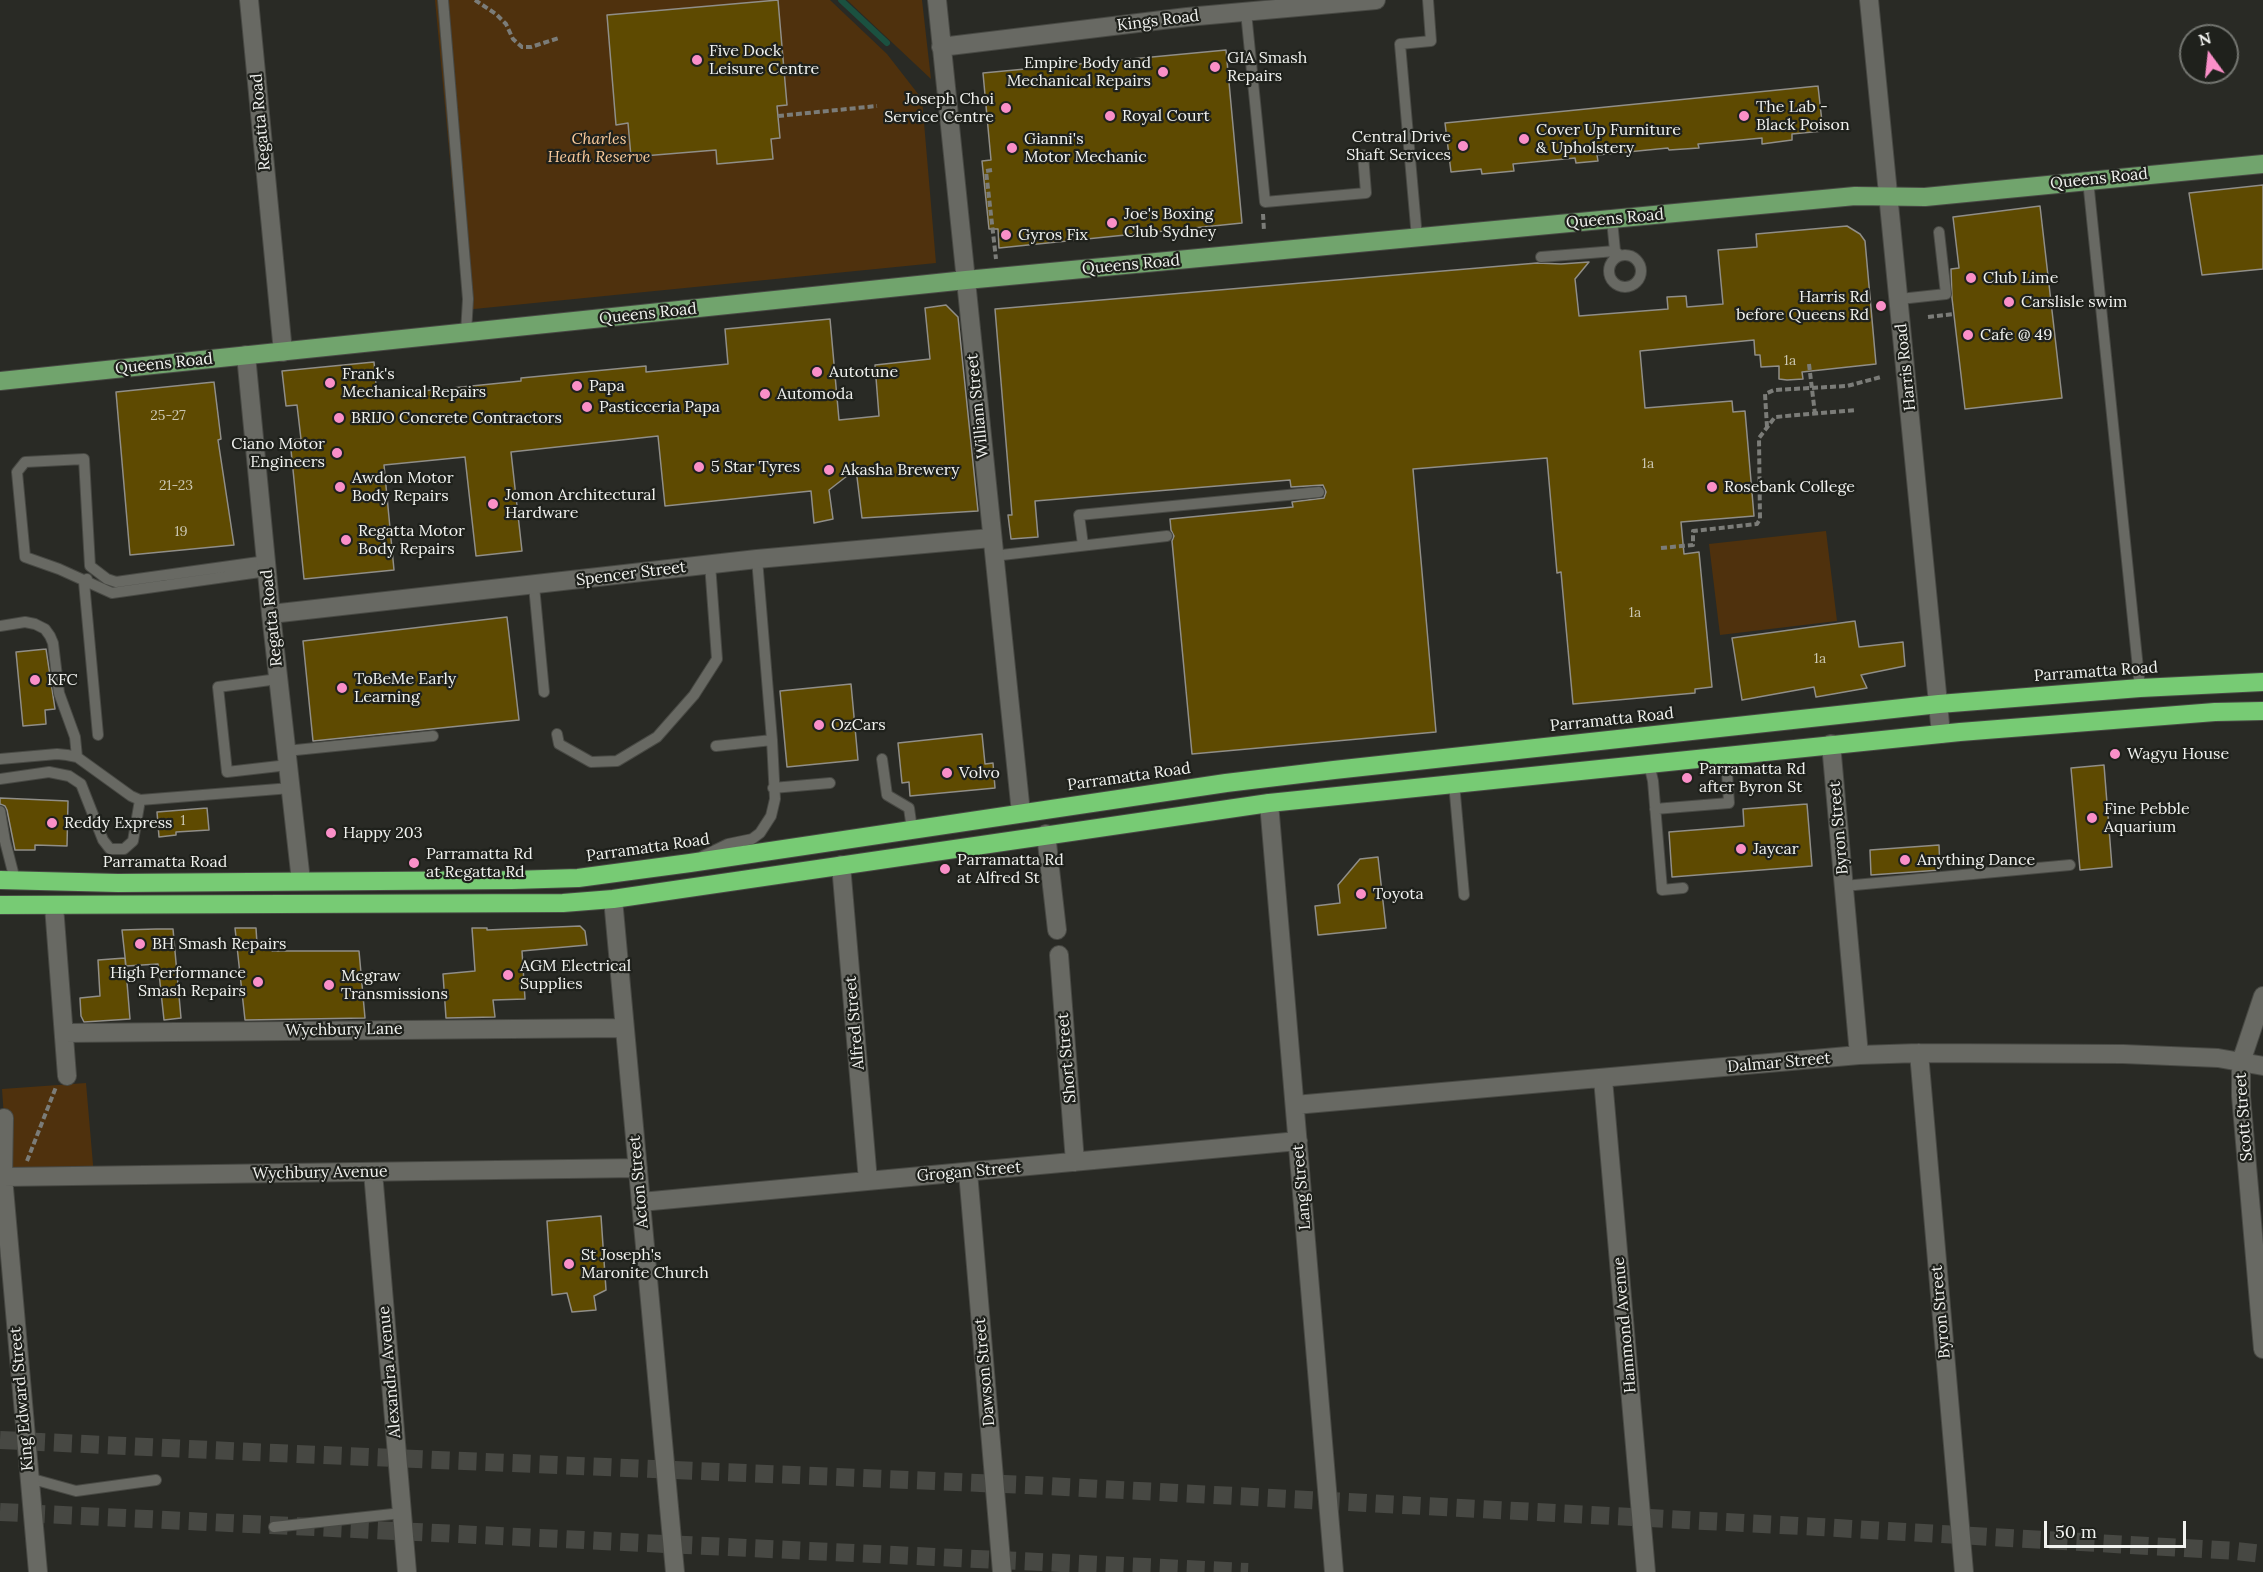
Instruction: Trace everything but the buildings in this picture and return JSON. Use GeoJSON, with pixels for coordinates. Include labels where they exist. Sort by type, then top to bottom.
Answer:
{"type":"FeatureCollection","features":[{"type":"Feature","properties":{"kind":"highway","name":"Parramatta Road"},"geometry":{"type":"LineString","coordinates":[[7,880],[118,883],[578,878],[1291,775],[1939,704],[2140,688],[2263,682]]}},
{"type":"Feature","properties":{"kind":"highway"},"geometry":{"type":"LineString","coordinates":[[0,905],[529,903],[613,899],[1269,803],[1726,757],[1831,744],[2215,712],[2263,711]]}},
{"type":"Feature","properties":{"kind":"main road","name":"Queens Road"},"geometry":{"type":"LineString","coordinates":[[0,381],[966,280],[1855,196],[1924,197],[2263,164]]}},
{"type":"Feature","properties":{"kind":"street","name":"Regatta Road"},"geometry":{"type":"LineString","coordinates":[[249,0],[283,352]]}},
{"type":"Feature","properties":{"kind":"street","name":"William Street"},"geometry":{"type":"LineString","coordinates":[[937,0],[1021,813]]}},
{"type":"Feature","properties":{"kind":"street","name":"Kings Road"},"geometry":{"type":"LineString","coordinates":[[941,47],[1246,12],[1376,0]]}},
{"type":"Feature","properties":{"kind":"street","name":"Harris Road"},"geometry":{"type":"LineString","coordinates":[[1869,0],[1941,734]]}},
{"type":"Feature","properties":{"kind":"street","name":"Regatta Road"},"geometry":{"type":"LineString","coordinates":[[246,355],[271,614],[301,881]]}},
{"type":"Feature","properties":{"kind":"street","name":"Spencer Street"},"geometry":{"type":"LineString","coordinates":[[271,614],[757,559],[992,547]]}},
{"type":"Feature","properties":{"kind":"street","name":"Byron Street"},"geometry":{"type":"LineString","coordinates":[[1831,744],[1859,1055]]}},
{"type":"Feature","properties":{"kind":"street","name":"Lang Street"},"geometry":{"type":"LineString","coordinates":[[1269,803],[1334,1572]]}},
{"type":"Feature","properties":{"kind":"street"},"geometry":{"type":"LineString","coordinates":[[1046,834],[1057,930]]}},
{"type":"Feature","properties":{"kind":"street","name":"Alfred Street"},"geometry":{"type":"LineString","coordinates":[[841,865],[868,1181]]}},
{"type":"Feature","properties":{"kind":"street","name":"Acton Street"},"geometry":{"type":"LineString","coordinates":[[613,899],[675,1572]]}},
{"type":"Feature","properties":{"kind":"street"},"geometry":{"type":"LineString","coordinates":[[54,906],[67,1076]]}},
{"type":"Feature","properties":{"kind":"street","name":"Short Street"},"geometry":{"type":"LineString","coordinates":[[1059,955],[1075,1162]]}},
{"type":"Feature","properties":{"kind":"street","name":"Scott Street"},"geometry":{"type":"LineString","coordinates":[[2263,996],[2241,1062],[2241,1096],[2263,1349]]}},
{"type":"Feature","properties":{"kind":"street","name":"Wychbury Lane"},"geometry":{"type":"LineString","coordinates":[[64,1033],[624,1028]]}},
{"type":"Feature","properties":{"kind":"street","name":"Byron Street"},"geometry":{"type":"LineString","coordinates":[[1919,1053],[1964,1572]]}},
{"type":"Feature","properties":{"kind":"street","name":"Dalmar Street"},"geometry":{"type":"LineString","coordinates":[[1295,1105],[1859,1055],[2123,1054],[2218,1058],[2263,1066]]}},
{"type":"Feature","properties":{"kind":"street","name":"Hammond Avenue"},"geometry":{"type":"LineString","coordinates":[[1603,1079],[1646,1572]]}},
{"type":"Feature","properties":{"kind":"street","name":"King Edward Street"},"geometry":{"type":"LineString","coordinates":[[4,1118],[3,1177],[38,1572]]}},
{"type":"Feature","properties":{"kind":"street","name":"Grogan Street"},"geometry":{"type":"LineString","coordinates":[[641,1202],[1298,1141]]}},
{"type":"Feature","properties":{"kind":"street","name":"Wychbury Avenue"},"geometry":{"type":"LineString","coordinates":[[3,1177],[638,1168]]}},
{"type":"Feature","properties":{"kind":"street","name":"Alexandra Avenue"},"geometry":{"type":"LineString","coordinates":[[373,1172],[407,1572]]}},
{"type":"Feature","properties":{"kind":"street","name":"Dawson Street"},"geometry":{"type":"LineString","coordinates":[[968,1172],[1002,1572]]}},
{"type":"Feature","properties":{"kind":"lane"},"geometry":{"type":"LineString","coordinates":[[443,0],[468,299],[466,333]]}},
{"type":"Feature","properties":{"kind":"lane"},"geometry":{"type":"LineString","coordinates":[[1418,238],[1400,44],[1431,41],[1428,0]]}},
{"type":"Feature","properties":{"kind":"lane"},"geometry":{"type":"LineString","coordinates":[[1246,12],[1265,202],[1366,193],[1363,155]]}},
{"type":"Feature","properties":{"kind":"lane"},"geometry":{"type":"LineString","coordinates":[[2088,180],[2140,688]]}},
{"type":"Feature","properties":{"kind":"lane"},"geometry":{"type":"LineString","coordinates":[[1541,257],[1617,253],[1612,220]]}},
{"type":"Feature","properties":{"kind":"lane"},"geometry":{"type":"LineString","coordinates":[[1900,299],[1946,294],[1938,232]]}},
{"type":"Feature","properties":{"kind":"lane"},"geometry":{"type":"LineString","coordinates":[[84,459],[90,566],[106,579],[116,582],[266,566],[112,593],[59,569],[25,557],[17,472],[25,462],[84,459]]}},
{"type":"Feature","properties":{"kind":"lane"},"geometry":{"type":"LineString","coordinates":[[1083,545],[1079,515],[1319,492]]}},
{"type":"Feature","properties":{"kind":"lane"},"geometry":{"type":"LineString","coordinates":[[992,547],[1083,545],[1167,536]]}},
{"type":"Feature","properties":{"kind":"lane"},"geometry":{"type":"LineString","coordinates":[[690,863],[728,844],[752,838],[760,833],[771,816],[775,799],[757,559]]}},
{"type":"Feature","properties":{"kind":"lane"},"geometry":{"type":"LineString","coordinates":[[557,734],[560,744],[591,762],[617,760],[657,737],[694,694],[717,659],[710,564]]}},
{"type":"Feature","properties":{"kind":"lane"},"geometry":{"type":"LineString","coordinates":[[84,582],[96,571]]}},
{"type":"Feature","properties":{"kind":"lane"},"geometry":{"type":"LineString","coordinates":[[84,582],[98,735]]}},
{"type":"Feature","properties":{"kind":"lane"},"geometry":{"type":"LineString","coordinates":[[534,586],[544,692]]}},
{"type":"Feature","properties":{"kind":"lane"},"geometry":{"type":"LineString","coordinates":[[0,626],[25,622],[45,629],[50,636],[53,643],[59,693],[75,737],[77,757]]}},
{"type":"Feature","properties":{"kind":"lane"},"geometry":{"type":"LineString","coordinates":[[278,680],[218,687],[227,772],[287,758],[433,736]]}},
{"type":"Feature","properties":{"kind":"lane"},"geometry":{"type":"LineString","coordinates":[[716,746],[772,740]]}},
{"type":"Feature","properties":{"kind":"lane"},"geometry":{"type":"LineString","coordinates":[[0,759],[57,754],[77,757],[140,800],[291,788]]}},
{"type":"Feature","properties":{"kind":"lane"},"geometry":{"type":"LineString","coordinates":[[1655,809],[1729,803],[1726,757]]}},
{"type":"Feature","properties":{"kind":"lane"},"geometry":{"type":"LineString","coordinates":[[882,759],[887,795],[909,808],[912,829]]}},
{"type":"Feature","properties":{"kind":"lane"},"geometry":{"type":"LineString","coordinates":[[1649,764],[1662,890],[1683,888]]}},
{"type":"Feature","properties":{"kind":"lane"},"geometry":{"type":"LineString","coordinates":[[0,779],[48,772],[69,776],[81,784],[103,840],[110,849],[124,849],[134,841],[140,800]]}},
{"type":"Feature","properties":{"kind":"lane"},"geometry":{"type":"LineString","coordinates":[[774,788],[830,783]]}},
{"type":"Feature","properties":{"kind":"lane"},"geometry":{"type":"LineString","coordinates":[[1454,783],[1464,895]]}},
{"type":"Feature","properties":{"kind":"lane"},"geometry":{"type":"LineString","coordinates":[[0,811],[7,880]]}},
{"type":"Feature","properties":{"kind":"lane"},"geometry":{"type":"LineString","coordinates":[[1844,886],[2070,865]]}},
{"type":"Feature","properties":{"kind":"lane"},"geometry":{"type":"LineString","coordinates":[[29,1478],[76,1491],[156,1480]]}},
{"type":"Feature","properties":{"kind":"lane"},"geometry":{"type":"LineString","coordinates":[[274,1527],[402,1513]]}},
{"type":"Feature","properties":{"kind":"path"},"geometry":{"type":"LineString","coordinates":[[475,0],[496,14],[506,24],[513,39],[522,47],[531,47],[558,38]]}},
{"type":"Feature","properties":{"kind":"path"},"geometry":{"type":"LineString","coordinates":[[778,116],[877,106]]}},
{"type":"Feature","properties":{"kind":"path"},"geometry":{"type":"LineString","coordinates":[[992,170],[986,171],[992,198],[996,260]]}},
{"type":"Feature","properties":{"kind":"path"},"geometry":{"type":"LineString","coordinates":[[1929,317],[1954,314]]}},
{"type":"Feature","properties":{"kind":"path"},"geometry":{"type":"LineString","coordinates":[[1809,364],[1815,414]]}},
{"type":"Feature","properties":{"kind":"path"},"geometry":{"type":"LineString","coordinates":[[1767,427],[1765,394],[1774,390],[1847,386],[1881,376]]}},
{"type":"Feature","properties":{"kind":"path"},"geometry":{"type":"LineString","coordinates":[[1660,548],[1694,545],[1694,531],[1757,524],[1760,519],[1759,438],[1775,417],[1856,410]]}},
{"type":"Feature","properties":{"kind":"path"},"geometry":{"type":"LineString","coordinates":[[22,1176],[54,1089],[67,1076]]}},
{"type":"Feature","properties":{"kind":"green space","name":"Charles Heath Reserve"},"geometry":{"type":"Polygon","coordinates":[[[435,0],[830,0],[887,54],[922,99],[936,263],[464,310],[435,0]]]}},
{"type":"Feature","properties":{"kind":"green space"},"geometry":{"type":"Polygon","coordinates":[[[847,0],[922,0],[931,79],[847,0]]]}},
{"type":"Feature","properties":{"kind":"green space"},"geometry":{"type":"Polygon","coordinates":[[[1826,531],[1837,621],[1720,635],[1709,544],[1826,531]]]}},
{"type":"Feature","properties":{"kind":"green space"},"geometry":{"type":"Polygon","coordinates":[[[86,1083],[94,1176],[3,1177],[2,1089],[86,1083]]]}},
{"type":"Feature","properties":{"kind":"waterway"},"geometry":{"type":"LineString","coordinates":[[841,0],[887,43]]}},
{"type":"Feature","properties":{"kind":"tunnel"},"geometry":{"type":"LineString","coordinates":[[0,1440],[1027,1485],[1819,1527],[2263,1554]]}},
{"type":"Feature","properties":{"kind":"tunnel"},"geometry":{"type":"LineString","coordinates":[[0,1512],[1248,1572]]}},
{"type":"Feature","properties":{"kind":"place","name":"Five Dock Leisure Centre"},"geometry":{"type":"Point","coordinates":[697,60]}},
{"type":"Feature","properties":{"kind":"place","name":"GIA Smash Repairs"},"geometry":{"type":"Point","coordinates":[1215,67]}},
{"type":"Feature","properties":{"kind":"place","name":"Empire Body and Mechanical Repairs"},"geometry":{"type":"Point","coordinates":[1163,72]}},
{"type":"Feature","properties":{"kind":"place","name":"Joseph Choi Service Centre"},"geometry":{"type":"Point","coordinates":[1006,108]}},
{"type":"Feature","properties":{"kind":"place","name":"Royal Court"},"geometry":{"type":"Point","coordinates":[1110,116]}},
{"type":"Feature","properties":{"kind":"place","name":"The Lab - Black Poison"},"geometry":{"type":"Point","coordinates":[1744,116]}},
{"type":"Feature","properties":{"kind":"place","name":"Cover Up Furniture & Upholstery"},"geometry":{"type":"Point","coordinates":[1524,139]}},
{"type":"Feature","properties":{"kind":"place","name":"Central Drive Shaft Services"},"geometry":{"type":"Point","coordinates":[1463,146]}},
{"type":"Feature","properties":{"kind":"place","name":"Gianni's Motor Mechanic"},"geometry":{"type":"Point","coordinates":[1012,148]}},
{"type":"Feature","properties":{"kind":"place","name":"Joe's Boxing Club Sydney"},"geometry":{"type":"Point","coordinates":[1112,223]}},
{"type":"Feature","properties":{"kind":"place","name":"Gyros Fix"},"geometry":{"type":"Point","coordinates":[1006,235]}},
{"type":"Feature","properties":{"kind":"place","name":"Club Lime"},"geometry":{"type":"Point","coordinates":[1971,278]}},
{"type":"Feature","properties":{"kind":"place","name":"Carslisle swim"},"geometry":{"type":"Point","coordinates":[2009,302]}},
{"type":"Feature","properties":{"kind":"place","name":"Harris Rd before Queens Rd"},"geometry":{"type":"Point","coordinates":[1881,306]}},
{"type":"Feature","properties":{"kind":"place","name":"Cafe @ 49"},"geometry":{"type":"Point","coordinates":[1968,335]}},
{"type":"Feature","properties":{"kind":"place","name":"Autotune"},"geometry":{"type":"Point","coordinates":[817,372]}},
{"type":"Feature","properties":{"kind":"place","name":"Frank's Mechanical Repairs"},"geometry":{"type":"Point","coordinates":[330,383]}},
{"type":"Feature","properties":{"kind":"place","name":"Papa"},"geometry":{"type":"Point","coordinates":[577,386]}},
{"type":"Feature","properties":{"kind":"place","name":"Automoda"},"geometry":{"type":"Point","coordinates":[765,394]}},
{"type":"Feature","properties":{"kind":"place","name":"Pasticceria Papa"},"geometry":{"type":"Point","coordinates":[587,407]}},
{"type":"Feature","properties":{"kind":"place","name":"BRIJO Concrete Contractors"},"geometry":{"type":"Point","coordinates":[339,418]}},
{"type":"Feature","properties":{"kind":"place","name":"Ciano Motor Engineers"},"geometry":{"type":"Point","coordinates":[337,453]}},
{"type":"Feature","properties":{"kind":"place","name":"5 Star Tyres"},"geometry":{"type":"Point","coordinates":[699,467]}},
{"type":"Feature","properties":{"kind":"place","name":"Akasha Brewery"},"geometry":{"type":"Point","coordinates":[829,470]}},
{"type":"Feature","properties":{"kind":"place","name":"Awdon Motor Body Repairs"},"geometry":{"type":"Point","coordinates":[340,487]}},
{"type":"Feature","properties":{"kind":"place","name":"Rosebank College"},"geometry":{"type":"Point","coordinates":[1712,487]}},
{"type":"Feature","properties":{"kind":"place","name":"Jomon Architectural Hardware"},"geometry":{"type":"Point","coordinates":[493,504]}},
{"type":"Feature","properties":{"kind":"place","name":"Regatta Motor Body Repairs"},"geometry":{"type":"Point","coordinates":[346,540]}},
{"type":"Feature","properties":{"kind":"place","name":"KFC"},"geometry":{"type":"Point","coordinates":[35,680]}},
{"type":"Feature","properties":{"kind":"place","name":"ToBeMe Early Learning"},"geometry":{"type":"Point","coordinates":[342,688]}},
{"type":"Feature","properties":{"kind":"place","name":"OzCars"},"geometry":{"type":"Point","coordinates":[819,725]}},
{"type":"Feature","properties":{"kind":"place","name":"Wagyu House"},"geometry":{"type":"Point","coordinates":[2115,754]}},
{"type":"Feature","properties":{"kind":"place","name":"Volvo"},"geometry":{"type":"Point","coordinates":[947,773]}},
{"type":"Feature","properties":{"kind":"place","name":"Parramatta Rd after Byron St"},"geometry":{"type":"Point","coordinates":[1687,778]}},
{"type":"Feature","properties":{"kind":"place","name":"Fine Pebble Aquarium"},"geometry":{"type":"Point","coordinates":[2092,818]}},
{"type":"Feature","properties":{"kind":"place","name":"Reddy Express"},"geometry":{"type":"Point","coordinates":[52,823]}},
{"type":"Feature","properties":{"kind":"place","name":"Happy 203"},"geometry":{"type":"Point","coordinates":[331,833]}},
{"type":"Feature","properties":{"kind":"place","name":"Jaycar"},"geometry":{"type":"Point","coordinates":[1741,849]}},
{"type":"Feature","properties":{"kind":"place","name":"Anything Dance"},"geometry":{"type":"Point","coordinates":[1905,860]}},
{"type":"Feature","properties":{"kind":"place","name":"Parramatta Rd at Regatta Rd"},"geometry":{"type":"Point","coordinates":[414,863]}},
{"type":"Feature","properties":{"kind":"place","name":"Parramatta Rd at Alfred St"},"geometry":{"type":"Point","coordinates":[945,869]}},
{"type":"Feature","properties":{"kind":"place","name":"Toyota"},"geometry":{"type":"Point","coordinates":[1361,894]}},
{"type":"Feature","properties":{"kind":"place","name":"BH Smash Repairs"},"geometry":{"type":"Point","coordinates":[140,944]}},
{"type":"Feature","properties":{"kind":"place","name":"AGM Electrical Supplies"},"geometry":{"type":"Point","coordinates":[508,975]}},
{"type":"Feature","properties":{"kind":"place","name":"High Performance Smash Repairs"},"geometry":{"type":"Point","coordinates":[258,982]}},
{"type":"Feature","properties":{"kind":"place","name":"Mcgraw Transmissions"},"geometry":{"type":"Point","coordinates":[329,985]}},
{"type":"Feature","properties":{"kind":"place","name":"St Joseph's Maronite Church"},"geometry":{"type":"Point","coordinates":[569,1264]}}]}
